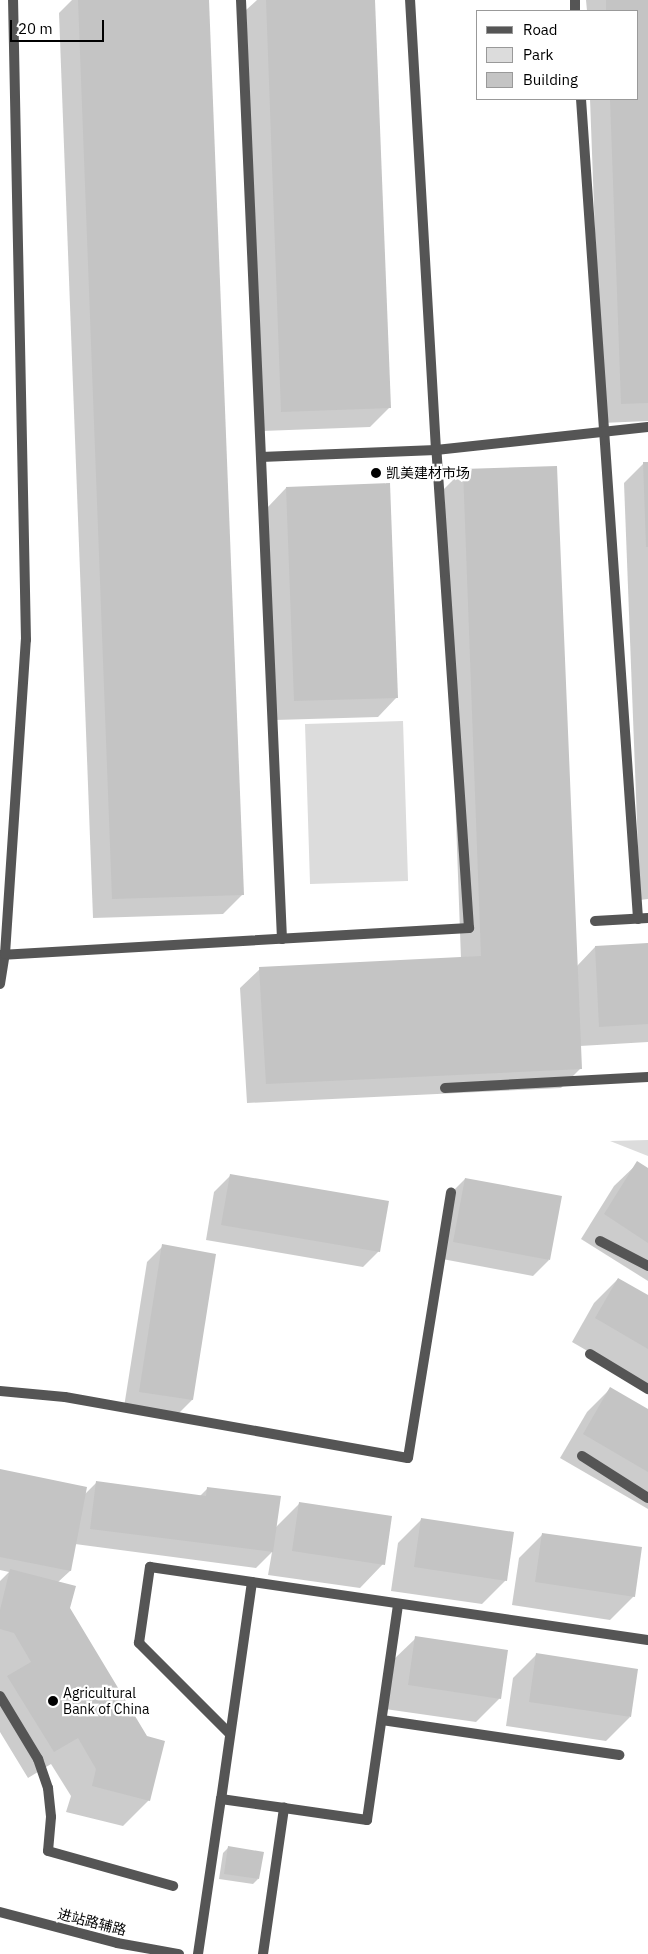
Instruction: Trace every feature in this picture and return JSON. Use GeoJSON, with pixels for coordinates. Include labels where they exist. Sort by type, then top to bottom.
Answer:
{"type":"FeatureCollection","features":[{"type":"Feature","properties":{"kind":"street"},"geometry":{"type":"LineString","coordinates":[[0,984],[26,640],[13,0]]}},
{"type":"Feature","properties":{"kind":"street"},"geometry":{"type":"LineString","coordinates":[[241,0],[282,939]]}},
{"type":"Feature","properties":{"kind":"street"},"geometry":{"type":"LineString","coordinates":[[3,954],[470,928],[436,450],[410,0]]}},
{"type":"Feature","properties":{"kind":"street"},"geometry":{"type":"LineString","coordinates":[[581,100],[604,430],[643,918],[595,921]]}},
{"type":"Feature","properties":{"kind":"street"},"geometry":{"type":"LineString","coordinates":[[261,456],[436,450],[604,430],[648,427]]}},
{"type":"Feature","properties":{"kind":"street"},"geometry":{"type":"LineString","coordinates":[[445,1088],[648,1077]]}},
{"type":"Feature","properties":{"kind":"street"},"geometry":{"type":"LineString","coordinates":[[0,1391],[65,1398],[408,1458],[451,1192]]}},
{"type":"Feature","properties":{"kind":"street"},"geometry":{"type":"LineString","coordinates":[[600,1241],[648,1266]]}},
{"type":"Feature","properties":{"kind":"street"},"geometry":{"type":"LineString","coordinates":[[590,1354],[648,1389]]}},
{"type":"Feature","properties":{"kind":"street"},"geometry":{"type":"LineString","coordinates":[[582,1456],[648,1498]]}},
{"type":"Feature","properties":{"kind":"street"},"geometry":{"type":"LineString","coordinates":[[230,1734],[139,1643],[150,1567],[648,1640]]}},
{"type":"Feature","properties":{"kind":"street"},"geometry":{"type":"LineString","coordinates":[[198,1954],[252,1582]]}},
{"type":"Feature","properties":{"kind":"street"},"geometry":{"type":"LineString","coordinates":[[221,1799],[367,1820],[398,1604]]}},
{"type":"Feature","properties":{"kind":"street"},"geometry":{"type":"LineString","coordinates":[[0,1696],[38,1759],[48,1788],[50,1817],[48,1851],[174,1886]]}},
{"type":"Feature","properties":{"kind":"street"},"geometry":{"type":"LineString","coordinates":[[382,1720],[619,1755]]}},
{"type":"Feature","properties":{"kind":"street"},"geometry":{"type":"LineString","coordinates":[[263,1954],[284,1808]]}},
{"type":"Feature","properties":{"kind":"street","name":"进站路辅路"},"geometry":{"type":"LineString","coordinates":[[0,1912],[117,1943],[178,1954]]}},
{"type":"Feature","properties":{"kind":"green space"},"geometry":{"type":"Polygon","coordinates":[[[403,721],[408,881],[310,884],[305,724],[403,721]]]}},
{"type":"Feature","properties":{"kind":"green space"},"geometry":{"type":"Polygon","coordinates":[[[648,1140],[648,1156],[610,1141],[648,1140]]]}},
{"type":"Feature","properties":{"kind":"building"},"geometry":{"type":"Polygon","coordinates":[[[78,0],[209,0],[244,895],[112,899],[78,0]]]}},
{"type":"Feature","properties":{"kind":"building"},"geometry":{"type":"Polygon","coordinates":[[[266,0],[375,0],[391,408],[281,412],[266,0]]]}},
{"type":"Feature","properties":{"kind":"building"},"geometry":{"type":"Polygon","coordinates":[[[606,0],[648,0],[648,403],[621,404],[610,100],[638,100],[638,10],[606,10],[606,0]]]}},
{"type":"Feature","properties":{"kind":"building"},"geometry":{"type":"Polygon","coordinates":[[[643,462],[648,462],[648,547],[646,547],[643,462]]]}},
{"type":"Feature","properties":{"kind":"building"},"geometry":{"type":"Polygon","coordinates":[[[557,466],[582,1069],[266,1084],[259,967],[481,956],[463,469],[557,466]]]}},
{"type":"Feature","properties":{"kind":"building"},"geometry":{"type":"Polygon","coordinates":[[[390,483],[398,698],[294,701],[286,487],[390,483]]]}},
{"type":"Feature","properties":{"kind":"building"},"geometry":{"type":"Polygon","coordinates":[[[648,943],[648,1024],[599,1027],[595,946],[648,943]]]}},
{"type":"Feature","properties":{"kind":"building"},"geometry":{"type":"Polygon","coordinates":[[[637,1161],[648,1168],[648,1243],[604,1214],[637,1161]]]}},
{"type":"Feature","properties":{"kind":"building"},"geometry":{"type":"Polygon","coordinates":[[[230,1174],[389,1201],[380,1252],[221,1225],[230,1174]]]}},
{"type":"Feature","properties":{"kind":"building"},"geometry":{"type":"Polygon","coordinates":[[[465,1178],[562,1196],[550,1260],[453,1242],[465,1178]]]}},
{"type":"Feature","properties":{"kind":"building"},"geometry":{"type":"Polygon","coordinates":[[[162,1244],[216,1254],[193,1400],[139,1392],[162,1244]]]}},
{"type":"Feature","properties":{"kind":"building"},"geometry":{"type":"Polygon","coordinates":[[[618,1278],[648,1295],[648,1349],[595,1318],[618,1278]]]}},
{"type":"Feature","properties":{"kind":"building"},"geometry":{"type":"Polygon","coordinates":[[[610,1387],[648,1409],[648,1472],[583,1434],[610,1387]]]}},
{"type":"Feature","properties":{"kind":"building"},"geometry":{"type":"Polygon","coordinates":[[[0,1469],[87,1487],[71,1571],[0,1557],[0,1469]]]}},
{"type":"Feature","properties":{"kind":"building"},"geometry":{"type":"Polygon","coordinates":[[[96,1481],[206,1496],[207,1487],[281,1496],[273,1552],[90,1529],[96,1481]]]}},
{"type":"Feature","properties":{"kind":"building"},"geometry":{"type":"Polygon","coordinates":[[[299,1502],[392,1516],[385,1565],[292,1551],[299,1502]]]}},
{"type":"Feature","properties":{"kind":"building"},"geometry":{"type":"Polygon","coordinates":[[[421,1518],[514,1532],[507,1581],[414,1567],[421,1518]]]}},
{"type":"Feature","properties":{"kind":"building"},"geometry":{"type":"Polygon","coordinates":[[[542,1533],[642,1547],[635,1597],[535,1582],[542,1533]]]}},
{"type":"Feature","properties":{"kind":"building"},"geometry":{"type":"Polygon","coordinates":[[[10,1569],[76,1586],[70,1608],[147,1736],[165,1741],[150,1801],[92,1786],[96,1769],[78,1738],[54,1752],[7,1676],[31,1662],[14,1633],[0,1629],[0,1610],[10,1569]]]}},
{"type":"Feature","properties":{"kind":"building"},"geometry":{"type":"Polygon","coordinates":[[[415,1636],[508,1650],[501,1699],[408,1685],[415,1636]]]}},
{"type":"Feature","properties":{"kind":"building"},"geometry":{"type":"Polygon","coordinates":[[[536,1653],[638,1669],[631,1717],[529,1702],[536,1653]]]}},
{"type":"Feature","properties":{"kind":"building"},"geometry":{"type":"Polygon","coordinates":[[[228,1846],[264,1852],[259,1879],[224,1874],[228,1846]]]}},
{"type":"Feature","properties":{"kind":"place","name":"凯美建材市场"},"geometry":{"type":"Point","coordinates":[376,473]}},
{"type":"Feature","properties":{"kind":"place","name":"Agricultural Bank of China"},"geometry":{"type":"Point","coordinates":[53,1701]}}]}
